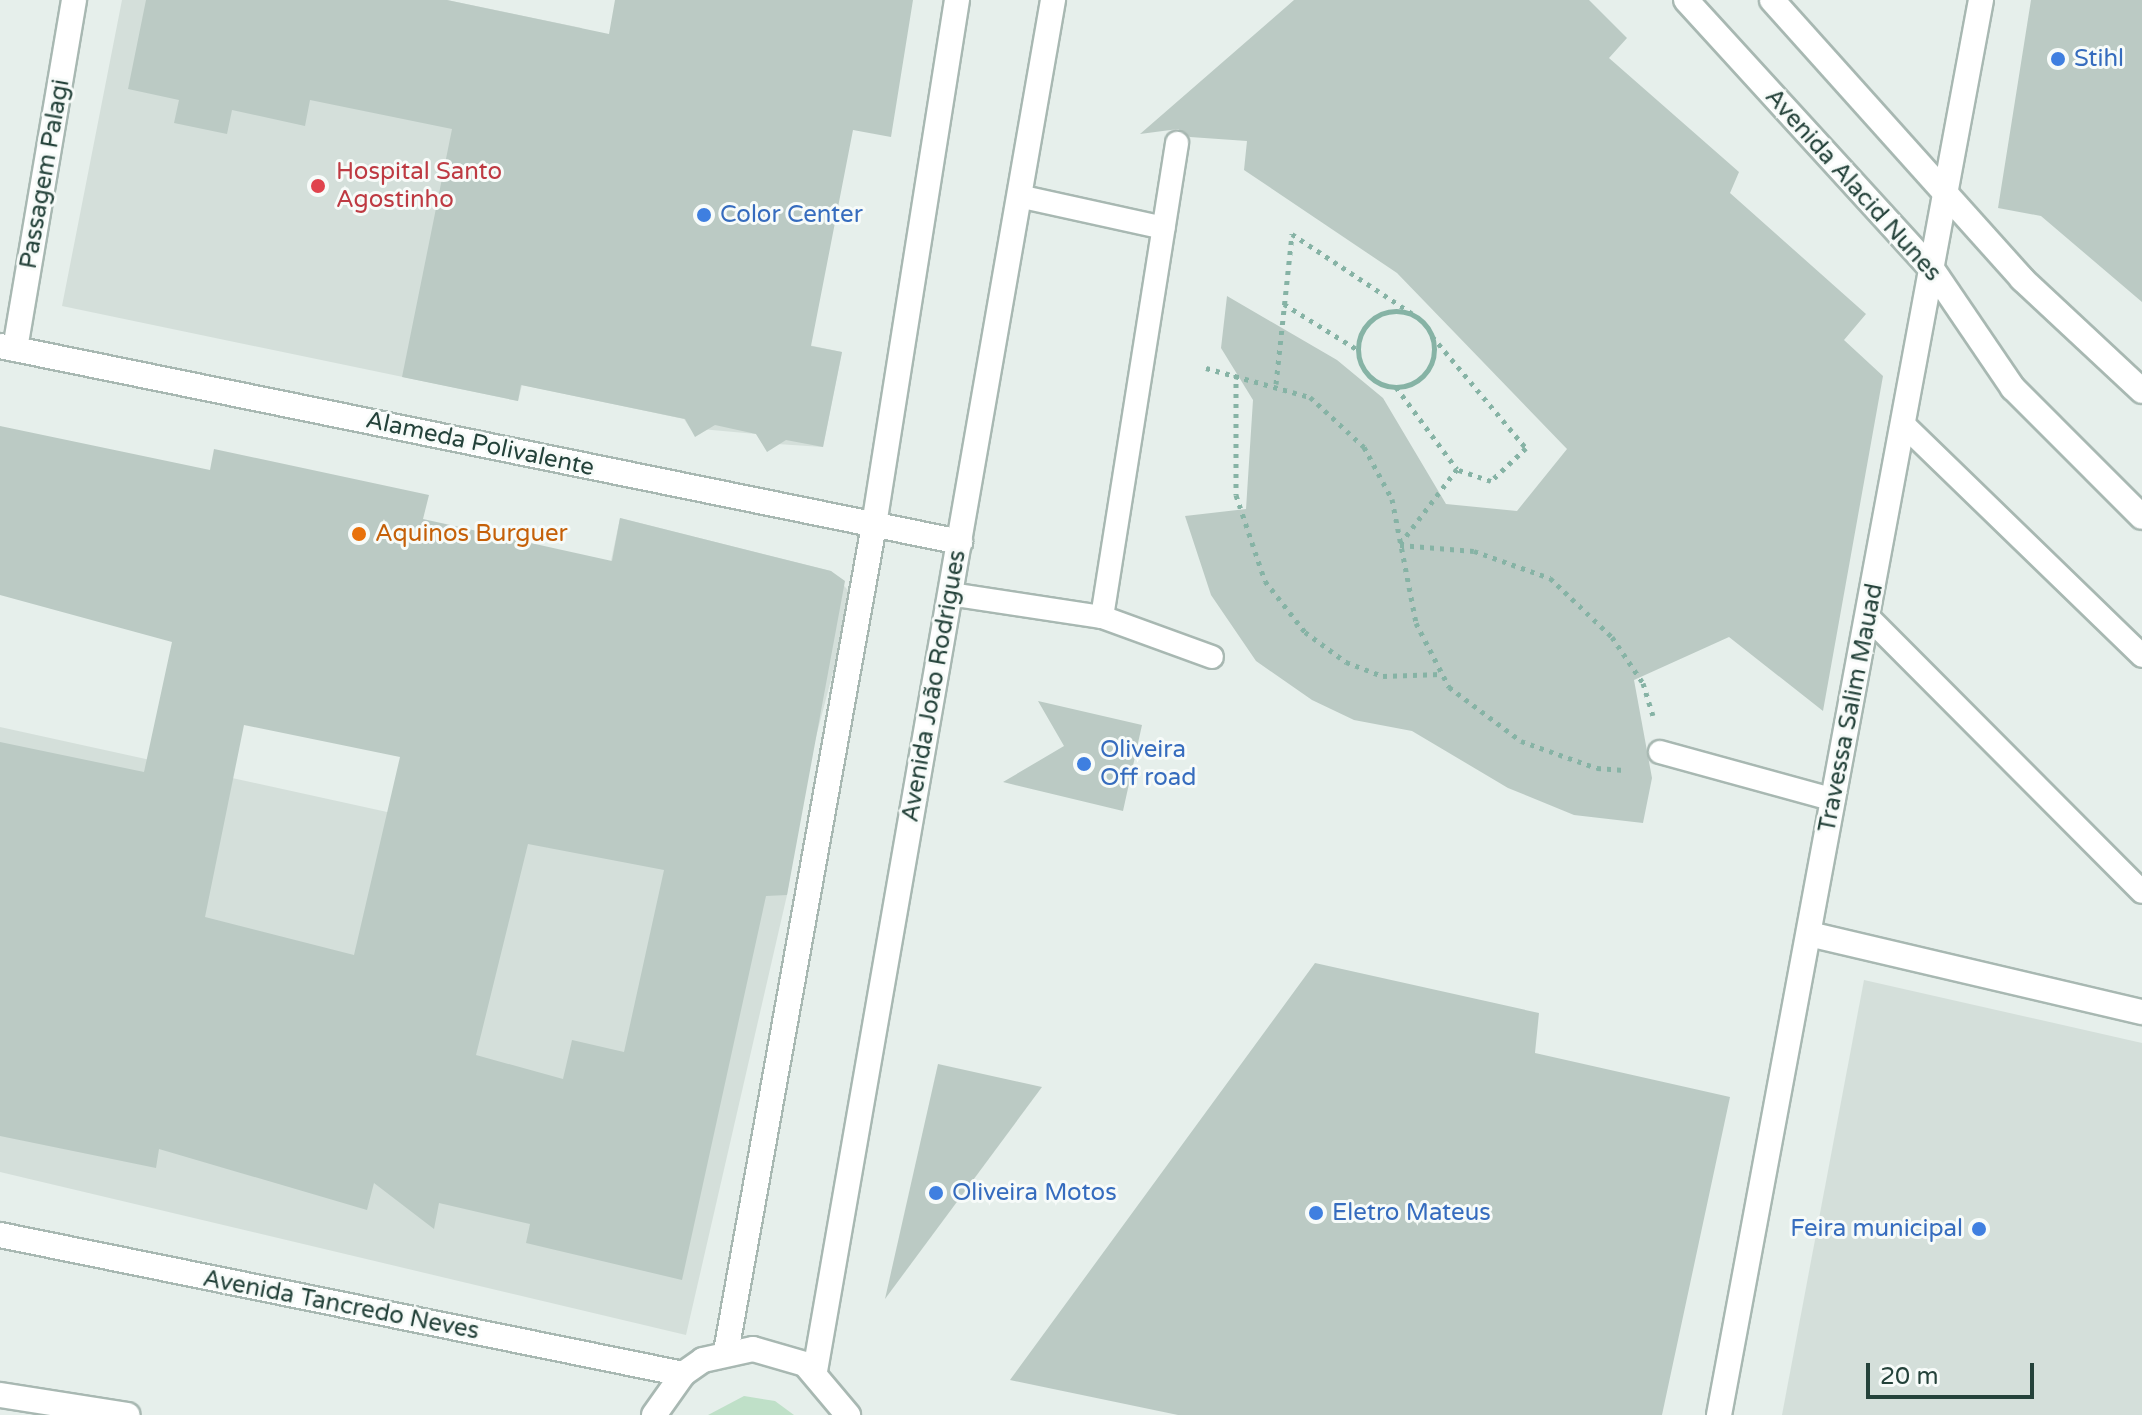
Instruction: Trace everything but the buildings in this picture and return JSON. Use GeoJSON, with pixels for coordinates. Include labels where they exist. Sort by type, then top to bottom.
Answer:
{"type":"FeatureCollection","features":[{"type":"Feature","properties":{"kind":"street","name":"Passagem Palagi"},"geometry":{"type":"LineString","coordinates":[[7,347],[74,0]]}},
{"type":"Feature","properties":{"kind":"street"},"geometry":{"type":"LineString","coordinates":[[726,1352],[874,525],[957,0]]}},
{"type":"Feature","properties":{"kind":"street","name":"Avenida João Rodrigues"},"geometry":{"type":"LineString","coordinates":[[815,1371],[1053,0]]}},
{"type":"Feature","properties":{"kind":"street","name":"Avenida Alacid Nunes"},"geometry":{"type":"LineString","coordinates":[[1686,0],[1932,269],[2013,388],[2142,517]]}},
{"type":"Feature","properties":{"kind":"street"},"geometry":{"type":"LineString","coordinates":[[1772,0],[1947,188],[2022,279],[2142,391]]}},
{"type":"Feature","properties":{"kind":"street","name":"Travessa Salim Mauad"},"geometry":{"type":"LineString","coordinates":[[1719,1415],[1981,0]]}},
{"type":"Feature","properties":{"kind":"street","name":"Alameda Polivalente"},"geometry":{"type":"LineString","coordinates":[[7,347],[960,542]]}},
{"type":"Feature","properties":{"kind":"street"},"geometry":{"type":"LineString","coordinates":[[1809,934],[2142,1012]]}},
{"type":"Feature","properties":{"kind":"street","name":"Avenida Tancredo Neves"},"geometry":{"type":"LineString","coordinates":[[0,1235],[683,1374]]}},
{"type":"Feature","properties":{"kind":"street"},"geometry":{"type":"LineString","coordinates":[[654,1415],[683,1374],[726,1352],[780,1353],[815,1371],[848,1415]]}},
{"type":"Feature","properties":{"kind":"street"},"geometry":{"type":"LineString","coordinates":[[0,1395],[127,1415]]}},
{"type":"Feature","properties":{"kind":"lane"},"geometry":{"type":"LineString","coordinates":[[1102,617],[1177,143]]}},
{"type":"Feature","properties":{"kind":"lane"},"geometry":{"type":"LineString","coordinates":[[1019,196],[1164,228]]}},
{"type":"Feature","properties":{"kind":"lane"},"geometry":{"type":"LineString","coordinates":[[1904,425],[2142,656]]}},
{"type":"Feature","properties":{"kind":"lane"},"geometry":{"type":"LineString","coordinates":[[950,594],[1102,617],[1212,657]]}},
{"type":"Feature","properties":{"kind":"lane"},"geometry":{"type":"LineString","coordinates":[[1868,617],[2142,892]]}},
{"type":"Feature","properties":{"kind":"lane"},"geometry":{"type":"LineString","coordinates":[[1660,752],[1834,800]]}},
{"type":"Feature","properties":{"kind":"path"},"geometry":{"type":"LineString","coordinates":[[1276,384],[1284,304],[1292,234],[1416,316],[1526,448],[1491,481],[1457,469],[1396,387],[1371,378],[1358,350],[1284,304]]}},
{"type":"Feature","properties":{"kind":"path"},"geometry":{"type":"LineString","coordinates":[[1358,350],[1362,330],[1380,313],[1416,316]]}},
{"type":"Feature","properties":{"kind":"path"},"geometry":{"type":"LineString","coordinates":[[1396,387],[1427,370],[1431,335]]}},
{"type":"Feature","properties":{"kind":"path"},"geometry":{"type":"LineString","coordinates":[[1206,368],[1276,384],[1310,397],[1364,447],[1392,499],[1407,600],[1441,674],[1475,711],[1546,752],[1624,770],[1660,752],[1643,683],[1577,598],[1499,557],[1400,545]]}},
{"type":"Feature","properties":{"kind":"path"},"geometry":{"type":"LineString","coordinates":[[1236,374],[1236,495],[1265,581],[1305,632],[1346,662],[1383,676],[1441,674]]}},
{"type":"Feature","properties":{"kind":"path"},"geometry":{"type":"LineString","coordinates":[[1400,545],[1457,469]]}},
{"type":"Feature","properties":{"kind":"shaded area","name":"Hospital Santo Agostinho"},"geometry":{"type":"Polygon","coordinates":[[[122,0],[447,0],[582,28],[530,287],[842,352],[823,447],[762,443],[756,434],[690,428],[684,419],[522,385],[518,401],[62,306],[122,0]]]}},
{"type":"Feature","properties":{"kind":"shaded area"},"geometry":{"type":"Polygon","coordinates":[[[620,518],[831,571],[853,596],[806,775],[787,895],[686,1335],[0,1172],[0,727],[551,848],[620,518]]]}},
{"type":"Feature","properties":{"kind":"shaded area","name":"Feira municipal"},"geometry":{"type":"Polygon","coordinates":[[[1864,980],[2142,1043],[2142,1415],[1782,1415],[1864,980]]]}},
{"type":"Feature","properties":{"kind":"green space"},"geometry":{"type":"Polygon","coordinates":[[[744,1396],[775,1401],[794,1415],[708,1415],[744,1396]]]}},
{"type":"Feature","properties":{"kind":"place","name":"Stihl"},"geometry":{"type":"Point","coordinates":[2058,59]}},
{"type":"Feature","properties":{"kind":"place","name":"Hospital Santo Agostinho"},"geometry":{"type":"Point","coordinates":[318,186]}},
{"type":"Feature","properties":{"kind":"place","name":"Color Center"},"geometry":{"type":"Point","coordinates":[704,215]}},
{"type":"Feature","properties":{"kind":"place","name":"Aquinos Burguer"},"geometry":{"type":"Point","coordinates":[359,534]}},
{"type":"Feature","properties":{"kind":"place","name":"Oliveira Off road"},"geometry":{"type":"Point","coordinates":[1084,764]}},
{"type":"Feature","properties":{"kind":"place","name":"Oliveira Motos"},"geometry":{"type":"Point","coordinates":[936,1193]}},
{"type":"Feature","properties":{"kind":"place","name":"Eletro Mateus"},"geometry":{"type":"Point","coordinates":[1316,1213]}},
{"type":"Feature","properties":{"kind":"place","name":"Feira municipal"},"geometry":{"type":"Point","coordinates":[1979,1229]}}]}
